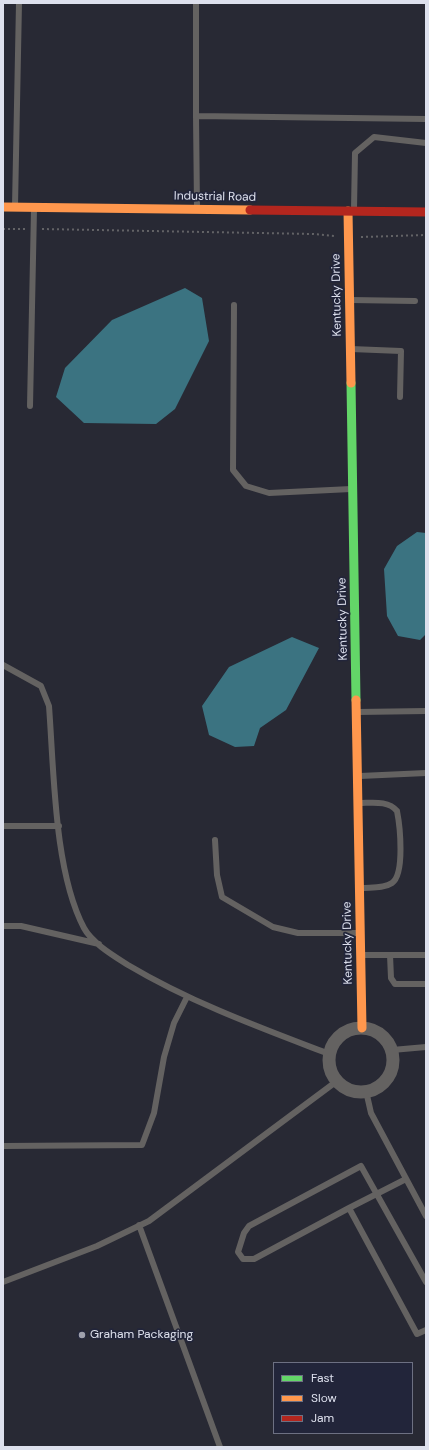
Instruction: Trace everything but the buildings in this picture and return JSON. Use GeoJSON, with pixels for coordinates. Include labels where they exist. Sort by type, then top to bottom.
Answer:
{"type":"FeatureCollection","features":[{"type":"Feature","properties":{"kind":"street","name":"Industrial Road"},"geometry":{"type":"LineString","coordinates":[[3,207],[426,212]]}},
{"type":"Feature","properties":{"kind":"street","name":"Kentucky Drive"},"geometry":{"type":"LineString","coordinates":[[351,211],[349,300],[362,1028]]}},
{"type":"Feature","properties":{"kind":"street"},"geometry":{"type":"LineString","coordinates":[[362,1028],[375,1030],[385,1038],[392,1050],[393,1061],[391,1072],[385,1081],[377,1088],[366,1091],[351,1089],[337,1081],[332,1073],[330,1054],[333,1044],[340,1035],[350,1030],[362,1028]]}},
{"type":"Feature","properties":{"kind":"lane"},"geometry":{"type":"LineString","coordinates":[[15,207],[19,3]]}},
{"type":"Feature","properties":{"kind":"lane"},"geometry":{"type":"LineString","coordinates":[[196,3],[197,209]]}},
{"type":"Feature","properties":{"kind":"lane"},"geometry":{"type":"LineString","coordinates":[[196,116],[426,119]]}},
{"type":"Feature","properties":{"kind":"lane"},"geometry":{"type":"LineString","coordinates":[[351,211],[355,153],[374,137],[426,144]]}},
{"type":"Feature","properties":{"kind":"lane"},"geometry":{"type":"LineString","coordinates":[[30,406],[34,207]]}},
{"type":"Feature","properties":{"kind":"lane"},"geometry":{"type":"LineString","coordinates":[[349,300],[415,301]]}},
{"type":"Feature","properties":{"kind":"lane"},"geometry":{"type":"LineString","coordinates":[[234,305],[232,470],[246,486],[269,493],[353,489]]}},
{"type":"Feature","properties":{"kind":"lane"},"geometry":{"type":"LineString","coordinates":[[350,349],[401,351],[400,397]]}},
{"type":"Feature","properties":{"kind":"lane"},"geometry":{"type":"LineString","coordinates":[[3,665],[41,686],[49,706],[59,826],[72,900],[85,930],[107,952],[187,997],[209,1008],[330,1054]]}},
{"type":"Feature","properties":{"kind":"lane"},"geometry":{"type":"LineString","coordinates":[[3,671],[13,670]]}},
{"type":"Feature","properties":{"kind":"lane"},"geometry":{"type":"LineString","coordinates":[[356,712],[426,711]]}},
{"type":"Feature","properties":{"kind":"lane"},"geometry":{"type":"LineString","coordinates":[[358,776],[426,773]]}},
{"type":"Feature","properties":{"kind":"lane"},"geometry":{"type":"LineString","coordinates":[[358,803],[383,803],[393,806],[396,811],[400,865],[398,875],[392,883],[384,886],[359,888]]}},
{"type":"Feature","properties":{"kind":"lane"},"geometry":{"type":"LineString","coordinates":[[3,826],[59,826]]}},
{"type":"Feature","properties":{"kind":"lane"},"geometry":{"type":"LineString","coordinates":[[215,840],[217,876],[222,897],[273,927],[298,933],[360,933]]}},
{"type":"Feature","properties":{"kind":"lane"},"geometry":{"type":"LineString","coordinates":[[3,926],[21,926],[99,944]]}},
{"type":"Feature","properties":{"kind":"lane"},"geometry":{"type":"LineString","coordinates":[[360,955],[426,954]]}},
{"type":"Feature","properties":{"kind":"lane"},"geometry":{"type":"LineString","coordinates":[[390,955],[391,978],[395,984],[426,984]]}},
{"type":"Feature","properties":{"kind":"lane"},"geometry":{"type":"LineString","coordinates":[[3,1146],[142,1145],[154,1113],[164,1057],[174,1023],[187,997]]}},
{"type":"Feature","properties":{"kind":"lane"},"geometry":{"type":"LineString","coordinates":[[392,1050],[426,1047]]}},
{"type":"Feature","properties":{"kind":"lane"},"geometry":{"type":"LineString","coordinates":[[3,1282],[97,1246],[149,1220],[337,1081]]}},
{"type":"Feature","properties":{"kind":"lane"},"geometry":{"type":"LineString","coordinates":[[366,1091],[371,1113],[426,1216]]}},
{"type":"Feature","properties":{"kind":"lane"},"geometry":{"type":"LineString","coordinates":[[406,1179],[377,1194],[350,1208],[254,1259],[248,1260],[240,1256],[238,1252],[244,1233],[249,1226],[361,1166],[377,1194],[426,1282]]}},
{"type":"Feature","properties":{"kind":"lane"},"geometry":{"type":"LineString","coordinates":[[350,1208],[417,1334],[426,1330]]}},
{"type":"Feature","properties":{"kind":"lane"},"geometry":{"type":"LineString","coordinates":[[139,1225],[220,1447]]}},
{"type":"Feature","properties":{"kind":"path"},"geometry":{"type":"LineString","coordinates":[[3,229],[17,229]]}},
{"type":"Feature","properties":{"kind":"path"},"geometry":{"type":"LineString","coordinates":[[50,230],[313,234],[333,236]]}},
{"type":"Feature","properties":{"kind":"path"},"geometry":{"type":"LineString","coordinates":[[373,237],[381,235],[426,235]]}},
{"type":"Feature","properties":{"kind":"water"},"geometry":{"type":"Polygon","coordinates":[[[185,288],[202,298],[209,341],[175,409],[156,424],[84,423],[56,397],[65,368],[112,320],[185,288]]]}},
{"type":"Feature","properties":{"kind":"water"},"geometry":{"type":"Polygon","coordinates":[[[417,532],[426,533],[426,634],[420,640],[398,636],[387,616],[384,569],[397,546],[417,532]]]}},
{"type":"Feature","properties":{"kind":"water"},"geometry":{"type":"Polygon","coordinates":[[[292,637],[319,648],[286,710],[260,728],[254,746],[235,747],[209,735],[202,706],[229,667],[292,637]]]}},
{"type":"Feature","properties":{"kind":"traffic: fast"},"geometry":{"type":"LineString","coordinates":[[351,383],[356,700]]}},
{"type":"Feature","properties":{"kind":"traffic: slow"},"geometry":{"type":"LineString","coordinates":[[3,207],[250,210]]}},
{"type":"Feature","properties":{"kind":"traffic: slow"},"geometry":{"type":"LineString","coordinates":[[348,211],[351,383]]}},
{"type":"Feature","properties":{"kind":"traffic: slow"},"geometry":{"type":"LineString","coordinates":[[356,700],[362,1028]]}},
{"type":"Feature","properties":{"kind":"traffic: jam"},"geometry":{"type":"LineString","coordinates":[[250,210],[426,212]]}},
{"type":"Feature","properties":{"kind":"place","name":"Graham Packaging"},"geometry":{"type":"Point","coordinates":[82,1335]}}]}
